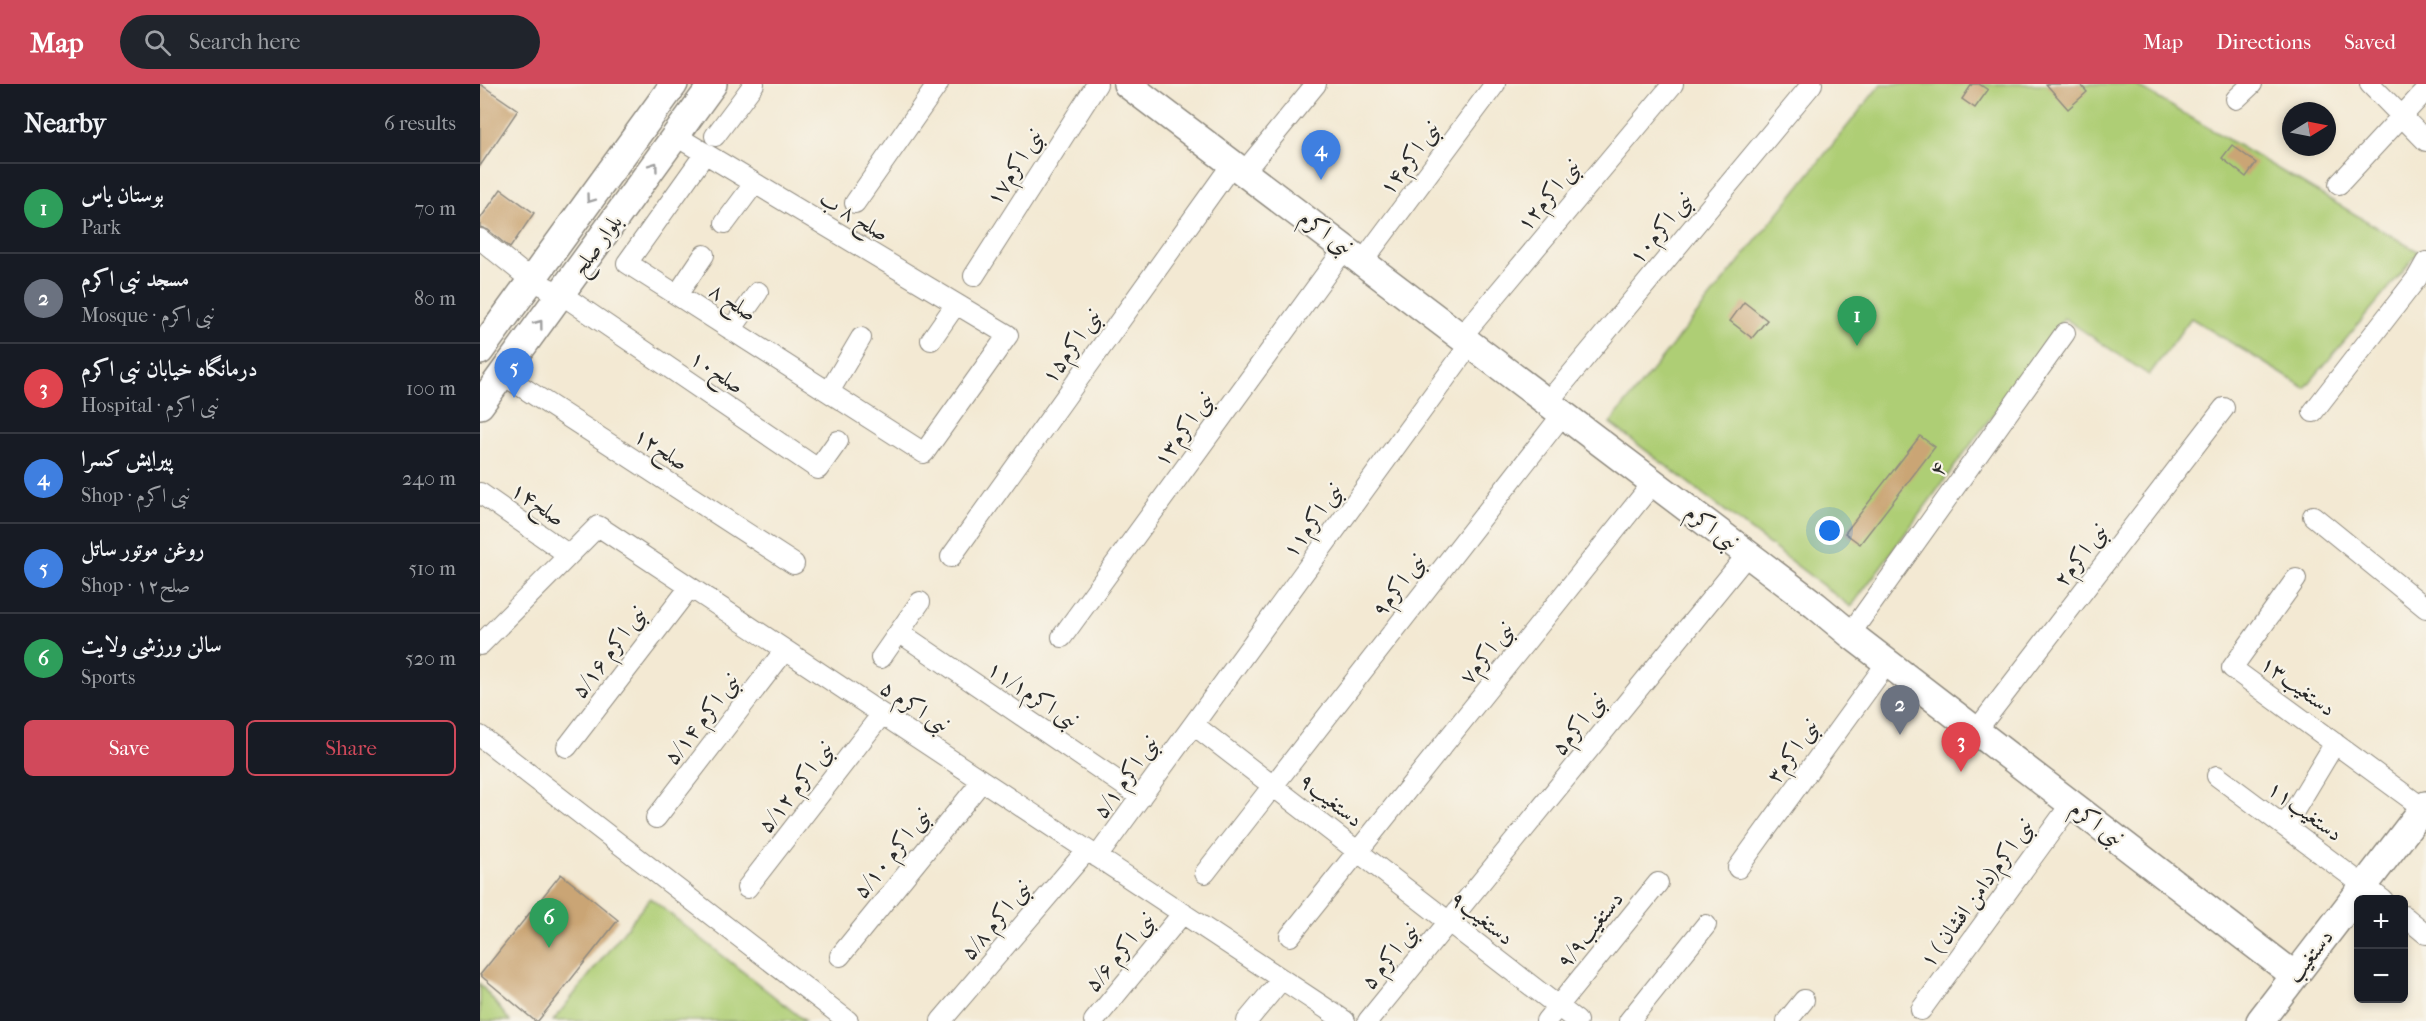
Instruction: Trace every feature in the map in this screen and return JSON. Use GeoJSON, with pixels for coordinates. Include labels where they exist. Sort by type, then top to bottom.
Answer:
{"type":"FeatureCollection","features":[{"type":"Feature","properties":{"kind":"street","name":"بلوار صلح"},"geometry":{"type":"LineString","coordinates":[[480,351],[674,84]]}},
{"type":"Feature","properties":{"kind":"street","name":"بلوار صلح"},"geometry":{"type":"LineString","coordinates":[[480,405],[713,84]]}},
{"type":"Feature","properties":{"kind":"street"},"geometry":{"type":"LineString","coordinates":[[715,136],[754,84]]}},
{"type":"Feature","properties":{"kind":"street"},"geometry":{"type":"LineString","coordinates":[[855,203],[938,84]]}},
{"type":"Feature","properties":{"kind":"street","name":"نبی اکرم۱۷"},"geometry":{"type":"LineString","coordinates":[[974,276],[1097,84]]}},
{"type":"Feature","properties":{"kind":"street","name":"نبی اکرم"},"geometry":{"type":"LineString","coordinates":[[1127,84],[1466,339],[1747,555],[1815,604],[1887,663],[2294,975]]}},
{"type":"Feature","properties":{"kind":"street","name":"نبی اکرم۱۵"},"geometry":{"type":"LineString","coordinates":[[951,557],[1238,168],[1316,84]]}},
{"type":"Feature","properties":{"kind":"street","name":"نبی اکرم۱۴"},"geometry":{"type":"LineString","coordinates":[[1354,255],[1495,84]]}},
{"type":"Feature","properties":{"kind":"street","name":"نبی اکرم۱۲"},"geometry":{"type":"LineString","coordinates":[[1466,339],[1673,84]]}},
{"type":"Feature","properties":{"kind":"street","name":"نبی اکرم۱۰"},"geometry":{"type":"LineString","coordinates":[[1555,408],[1812,84]]}},
{"type":"Feature","properties":{"kind":"street"},"geometry":{"type":"LineString","coordinates":[[2370,84],[2426,141]]}},
{"type":"Feature","properties":{"kind":"street"},"geometry":{"type":"LineString","coordinates":[[2339,184],[2426,90]]}},
{"type":"Feature","properties":{"kind":"street","name":"صلح ۸ ب"},"geometry":{"type":"LineString","coordinates":[[676,136],[704,155],[1008,335],[924,453]]}},
{"type":"Feature","properties":{"kind":"street","name":"۸ صلح"},"geometry":{"type":"LineString","coordinates":[[704,155],[627,263],[924,453]]}},
{"type":"Feature","properties":{"kind":"street"},"geometry":{"type":"LineString","coordinates":[[725,223],[754,184]]}},
{"type":"Feature","properties":{"kind":"street"},"geometry":{"type":"LineString","coordinates":[[480,238],[531,279],[561,294]]}},
{"type":"Feature","properties":{"kind":"street"},"geometry":{"type":"LineString","coordinates":[[676,295],[704,255]]}},
{"type":"Feature","properties":{"kind":"street","name":"نبی اکرم۱۳"},"geometry":{"type":"LineString","coordinates":[[1062,638],[1354,255]]}},
{"type":"Feature","properties":{"kind":"street"},"geometry":{"type":"LineString","coordinates":[[2313,412],[2423,276]]}},
{"type":"Feature","properties":{"kind":"street"},"geometry":{"type":"LineString","coordinates":[[731,330],[758,292]]}},
{"type":"Feature","properties":{"kind":"street","name":"صلح۱۰"},"geometry":{"type":"LineString","coordinates":[[561,294],[818,470],[838,441]]}},
{"type":"Feature","properties":{"kind":"street"},"geometry":{"type":"LineString","coordinates":[[931,340],[956,304]]}},
{"type":"Feature","properties":{"kind":"street","name":"۴"},"geometry":{"type":"LineString","coordinates":[[1850,634],[2066,333]]}},
{"type":"Feature","properties":{"kind":"street"},"geometry":{"type":"LineString","coordinates":[[829,392],[861,338]]}},
{"type":"Feature","properties":{"kind":"street","name":"نبی اکرم۱۱"},"geometry":{"type":"LineString","coordinates":[[1194,725],[1466,339]]}},
{"type":"Feature","properties":{"kind":"street","name":"صلح۱۲"},"geometry":{"type":"LineString","coordinates":[[502,374],[794,564]]}},
{"type":"Feature","properties":{"kind":"street","name":"نبی اکرم۹"},"geometry":{"type":"LineString","coordinates":[[1205,873],[1273,787],[1555,408]]}},
{"type":"Feature","properties":{"kind":"street","name":"نبی اکرم۲"},"geometry":{"type":"LineString","coordinates":[[1976,731],[2224,408]]}},
{"type":"Feature","properties":{"kind":"street","name":"نبی اکرم۷"},"geometry":{"type":"LineString","coordinates":[[1290,936],[1653,483]]}},
{"type":"Feature","properties":{"kind":"street","name":"صلح۱۴"},"geometry":{"type":"LineString","coordinates":[[480,493],[569,555]]}},
{"type":"Feature","properties":{"kind":"street"},"geometry":{"type":"LineString","coordinates":[[2313,516],[2426,608]]}},
{"type":"Feature","properties":{"kind":"street","name":"نبی اکرم ۵"},"geometry":{"type":"LineString","coordinates":[[480,645],[598,526],[1345,1021]]}},
{"type":"Feature","properties":{"kind":"street","name":"نبی اکرم۵"},"geometry":{"type":"LineString","coordinates":[[1449,922],[1747,555]]}},
{"type":"Feature","properties":{"kind":"street","name":"دستغیب۱۳"},"geometry":{"type":"LineString","coordinates":[[2296,579],[2232,668],[2425,807]]}},
{"type":"Feature","properties":{"kind":"street","name":"نبی اکرم ۵/۱۶"},"geometry":{"type":"LineString","coordinates":[[567,747],[690,587]]}},
{"type":"Feature","properties":{"kind":"street"},"geometry":{"type":"LineString","coordinates":[[881,657],[920,602]]}},
{"type":"Feature","properties":{"kind":"street","name":"نبی اکرم۱۱/۱"},"geometry":{"type":"LineString","coordinates":[[899,632],[1140,798]]}},
{"type":"Feature","properties":{"kind":"street","name":"نبی اکرم ۵/۱۴"},"geometry":{"type":"LineString","coordinates":[[656,818],[785,650]]}},
{"type":"Feature","properties":{"kind":"street","name":"نبی اکرم۳"},"geometry":{"type":"LineString","coordinates":[[1738,868],[1887,663]]}},
{"type":"Feature","properties":{"kind":"street","name":"نبی اکرم ۵/۱۲"},"geometry":{"type":"LineString","coordinates":[[747,888],[882,714]]}},
{"type":"Feature","properties":{"kind":"street"},"geometry":{"type":"LineString","coordinates":[[1194,725],[1273,787]]}},
{"type":"Feature","properties":{"kind":"street","name":"نبی اکرم ۵/۱"},"geometry":{"type":"LineString","coordinates":[[1092,853],[1140,798],[1194,725]]}},
{"type":"Feature","properties":{"kind":"street"},"geometry":{"type":"LineString","coordinates":[[480,736],[848,1021]]}},
{"type":"Feature","properties":{"kind":"street"},"geometry":{"type":"LineString","coordinates":[[2285,826],[2335,743]]}},
{"type":"Feature","properties":{"kind":"street","name":"دستغیب۱۱"},"geometry":{"type":"LineString","coordinates":[[2217,776],[2374,892]]}},
{"type":"Feature","properties":{"kind":"street","name":"نبی اکرم ۵/۱۰"},"geometry":{"type":"LineString","coordinates":[[840,956],[982,781]]}},
{"type":"Feature","properties":{"kind":"street","name":"۹دستغیب"},"geometry":{"type":"LineString","coordinates":[[1273,787],[1358,852]]}},
{"type":"Feature","properties":{"kind":"street","name":"۱ نبی اکرم(دامن افشان )"},"geometry":{"type":"LineString","coordinates":[[1922,1010],[2071,804]]}},
{"type":"Feature","properties":{"kind":"street","name":"دستغیب"},"geometry":{"type":"LineString","coordinates":[[2260,1021],[2294,975],[2374,892],[2425,807]]}},
{"type":"Feature","properties":{"kind":"street","name":"دستغیب۹"},"geometry":{"type":"LineString","coordinates":[[1358,852],[1449,922],[1552,1014],[1577,1021]]}},
{"type":"Feature","properties":{"kind":"street","name":"نبی اکرم ۵/۸"},"geometry":{"type":"LineString","coordinates":[[941,1021],[1092,853]]}},
{"type":"Feature","properties":{"kind":"street","name":"دستغیب۹/۹"},"geometry":{"type":"LineString","coordinates":[[1552,1014],[1658,883]]}},
{"type":"Feature","properties":{"kind":"street","name":"نبی اکرم ۵/۶"},"geometry":{"type":"LineString","coordinates":[[1094,1021],[1183,914]]}},
{"type":"Feature","properties":{"kind":"street"},"geometry":{"type":"LineString","coordinates":[[2408,920],[2426,934]]}},
{"type":"Feature","properties":{"kind":"street","name":"نبی اکرم ۵"},"geometry":{"type":"LineString","coordinates":[[1368,1021],[1449,922]]}},
{"type":"Feature","properties":{"kind":"street"},"geometry":{"type":"LineString","coordinates":[[1629,1021],[1706,925]]}},
{"type":"Feature","properties":{"kind":"street"},"geometry":{"type":"LineString","coordinates":[[1247,1021],[1282,979]]}},
{"type":"Feature","properties":{"kind":"street"},"geometry":{"type":"LineString","coordinates":[[1787,1021],[1804,1000]]}},
{"type":"Feature","properties":{"kind":"green space"},"geometry":{"type":"Polygon","coordinates":[[[1881,84],[2134,84],[2419,252],[2305,388],[2191,318],[2149,375],[2064,318],[1851,607],[1610,423],[1881,84]]]}},
{"type":"Feature","properties":{"kind":"green space"},"geometry":{"type":"Polygon","coordinates":[[[650,898],[805,1021],[553,1021],[650,898]]]}},
{"type":"Feature","properties":{"kind":"green space"},"geometry":{"type":"Polygon","coordinates":[[[480,984],[510,1021],[480,1021],[480,984]]]}},
{"type":"Feature","properties":{"kind":"building"},"geometry":{"type":"Polygon","coordinates":[[[480,84],[518,110],[480,166],[480,84]]]}},
{"type":"Feature","properties":{"kind":"building"},"geometry":{"type":"Polygon","coordinates":[[[1972,84],[1979,84],[1988,90],[1975,108],[1962,99],[1972,84]]]}},
{"type":"Feature","properties":{"kind":"building"},"geometry":{"type":"Polygon","coordinates":[[[2046,84],[2080,84],[2087,92],[2068,109],[2046,84]]]}},
{"type":"Feature","properties":{"kind":"building"},"geometry":{"type":"Polygon","coordinates":[[[2232,145],[2256,163],[2246,177],[2222,158],[2232,145]]]}},
{"type":"Feature","properties":{"kind":"building"},"geometry":{"type":"Polygon","coordinates":[[[501,189],[534,213],[510,248],[488,230],[480,227],[480,219],[501,189]]]}},
{"type":"Feature","properties":{"kind":"building"},"geometry":{"type":"Polygon","coordinates":[[[1744,302],[1767,320],[1752,338],[1730,321],[1744,302]]]}},
{"type":"Feature","properties":{"kind":"building"},"geometry":{"type":"Polygon","coordinates":[[[1920,436],[1935,447],[1860,544],[1845,533],[1920,436]]]}},
{"type":"Feature","properties":{"kind":"building"},"geometry":{"type":"Polygon","coordinates":[[[561,874],[618,920],[538,1021],[535,1021],[480,975],[561,874]]]}},
{"type":"Feature","properties":{"kind":"place","name":"پیرایش کسرا"},"geometry":{"type":"Point","coordinates":[1321,180]}},
{"type":"Feature","properties":{"kind":"place","name":"بوستان یاس"},"geometry":{"type":"Point","coordinates":[1857,346]}},
{"type":"Feature","properties":{"kind":"place","name":"روغن موتور ساتل"},"geometry":{"type":"Point","coordinates":[514,398]}},
{"type":"Feature","properties":{"kind":"place","name":"مسجد نبی اکرم"},"geometry":{"type":"Point","coordinates":[1900,735]}},
{"type":"Feature","properties":{"kind":"place","name":"درمانگاه خیابان نبی اکرم"},"geometry":{"type":"Point","coordinates":[1961,772]}},
{"type":"Feature","properties":{"kind":"place","name":"سالن ورزشی ولایت"},"geometry":{"type":"Point","coordinates":[549,948]}}]}
